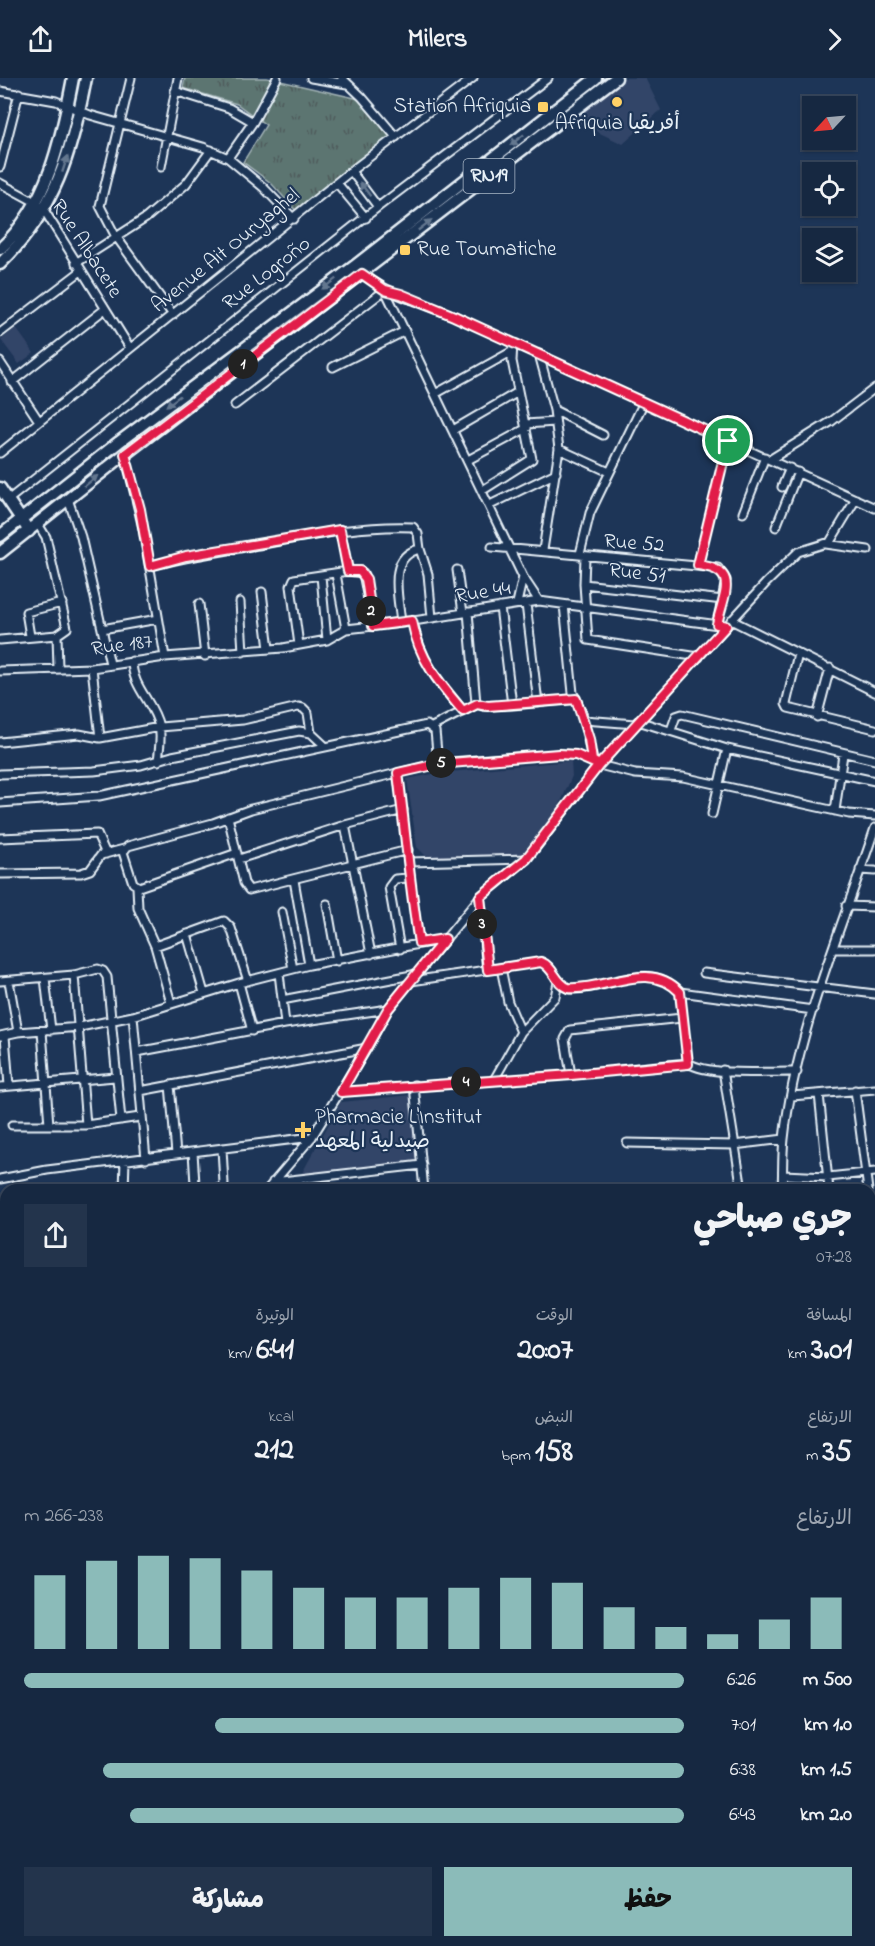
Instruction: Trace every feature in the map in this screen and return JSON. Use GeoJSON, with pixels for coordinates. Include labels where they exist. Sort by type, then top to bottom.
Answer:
{"type":"FeatureCollection","features":[{"type":"Feature","properties":{"kind":"main road"},"geometry":{"type":"LineString","coordinates":[[0,249],[41,206],[73,78]]}},
{"type":"Feature","properties":{"kind":"main road"},"geometry":{"type":"LineString","coordinates":[[0,264],[14,251],[61,177],[80,111],[86,78]]}},
{"type":"Feature","properties":{"kind":"main road","name":"RN19"},"geometry":{"type":"LineString","coordinates":[[0,554],[596,78]]}},
{"type":"Feature","properties":{"kind":"main road","name":"RN19"},"geometry":{"type":"LineString","coordinates":[[0,536],[118,442],[359,269],[616,78]]}},
{"type":"Feature","properties":{"kind":"main road"},"geometry":{"type":"LineString","coordinates":[[0,488],[21,520],[33,527]]}},
{"type":"Feature","properties":{"kind":"street"},"geometry":{"type":"LineString","coordinates":[[131,78],[100,202],[101,209],[117,238],[173,315]]}},
{"type":"Feature","properties":{"kind":"street"},"geometry":{"type":"LineString","coordinates":[[161,167],[178,78]]}},
{"type":"Feature","properties":{"kind":"street"},"geometry":{"type":"LineString","coordinates":[[228,158],[253,122],[277,78]]}},
{"type":"Feature","properties":{"kind":"street"},"geometry":{"type":"LineString","coordinates":[[311,78],[350,85]]}},
{"type":"Feature","properties":{"kind":"street"},"geometry":{"type":"LineString","coordinates":[[342,78],[396,137]]}},
{"type":"Feature","properties":{"kind":"street","name":"Avenue Ait Ouryaghel"},"geometry":{"type":"LineString","coordinates":[[0,453],[351,171],[474,78]]}},
{"type":"Feature","properties":{"kind":"street","name":"Rue Logroño"},"geometry":{"type":"LineString","coordinates":[[8,500],[378,207],[548,78]]}},
{"type":"Feature","properties":{"kind":"street"},"geometry":{"type":"LineString","coordinates":[[0,91],[19,93],[68,105],[120,124],[168,135],[211,150],[228,158],[263,187],[294,219]]}},
{"type":"Feature","properties":{"kind":"street"},"geometry":{"type":"LineString","coordinates":[[175,91],[229,108],[253,122]]}},
{"type":"Feature","properties":{"kind":"street"},"geometry":{"type":"LineString","coordinates":[[0,167],[19,93]]}},
{"type":"Feature","properties":{"kind":"street"},"geometry":{"type":"LineString","coordinates":[[76,263],[117,238],[186,184],[211,150]]}},
{"type":"Feature","properties":{"kind":"street"},"geometry":{"type":"LineString","coordinates":[[351,171],[378,207]]}},
{"type":"Feature","properties":{"kind":"street","name":"Rue Albacete"},"geometry":{"type":"LineString","coordinates":[[0,183],[41,206],[130,348]]}},
{"type":"Feature","properties":{"kind":"street"},"geometry":{"type":"LineString","coordinates":[[337,183],[366,218]]}},
{"type":"Feature","properties":{"kind":"street"},"geometry":{"type":"LineString","coordinates":[[359,269],[385,290],[412,298],[538,354],[643,404],[768,458],[875,508]]}},
{"type":"Feature","properties":{"kind":"street"},"geometry":{"type":"LineString","coordinates":[[0,333],[81,271]]}},
{"type":"Feature","properties":{"kind":"street"},"geometry":{"type":"LineString","coordinates":[[385,290],[523,577],[539,601]]}},
{"type":"Feature","properties":{"kind":"street"},"geometry":{"type":"LineString","coordinates":[[235,405],[385,290]]}},
{"type":"Feature","properties":{"kind":"street"},"geometry":{"type":"LineString","coordinates":[[12,382],[105,309]]}},
{"type":"Feature","properties":{"kind":"street"},"geometry":{"type":"LineString","coordinates":[[333,367],[405,331]]}},
{"type":"Feature","properties":{"kind":"street"},"geometry":{"type":"LineString","coordinates":[[483,490],[531,461],[532,451],[511,352],[513,343]]}},
{"type":"Feature","properties":{"kind":"street"},"geometry":{"type":"LineString","coordinates":[[435,394],[511,352]]}},
{"type":"Feature","properties":{"kind":"street"},"geometry":{"type":"LineString","coordinates":[[538,354],[554,410],[559,449],[543,550]]}},
{"type":"Feature","properties":{"kind":"street"},"geometry":{"type":"LineString","coordinates":[[0,362],[39,421]]}},
{"type":"Feature","properties":{"kind":"street"},"geometry":{"type":"LineString","coordinates":[[743,513],[768,458],[832,421],[875,388]]}},
{"type":"Feature","properties":{"kind":"street"},"geometry":{"type":"LineString","coordinates":[[453,430],[518,392]]}},
{"type":"Feature","properties":{"kind":"street"},"geometry":{"type":"LineString","coordinates":[[643,404],[590,513],[582,555],[587,637],[591,641],[699,657]]}},
{"type":"Feature","properties":{"kind":"street"},"geometry":{"type":"LineString","coordinates":[[554,410],[603,435]]}},
{"type":"Feature","properties":{"kind":"street"},"geometry":{"type":"LineString","coordinates":[[468,460],[526,426],[555,422]]}},
{"type":"Feature","properties":{"kind":"street"},"geometry":{"type":"LineString","coordinates":[[698,565],[728,441]]}},
{"type":"Feature","properties":{"kind":"street"},"geometry":{"type":"LineString","coordinates":[[559,449],[609,472]]}},
{"type":"Feature","properties":{"kind":"street"},"geometry":{"type":"LineString","coordinates":[[125,454],[140,509],[165,657]]}},
{"type":"Feature","properties":{"kind":"street"},"geometry":{"type":"LineString","coordinates":[[782,487],[790,468]]}},
{"type":"Feature","properties":{"kind":"street"},"geometry":{"type":"LineString","coordinates":[[776,527],[798,472]]}},
{"type":"Feature","properties":{"kind":"street"},"geometry":{"type":"LineString","coordinates":[[490,505],[556,473]]}},
{"type":"Feature","properties":{"kind":"street"},"geometry":{"type":"LineString","coordinates":[[68,499],[81,537],[110,664]]}},
{"type":"Feature","properties":{"kind":"street"},"geometry":{"type":"LineString","coordinates":[[825,544],[834,537],[856,499]]}},
{"type":"Feature","properties":{"kind":"street"},"geometry":{"type":"LineString","coordinates":[[150,566],[186,556],[340,530],[392,526],[413,527],[417,530],[428,574],[432,618]]}},
{"type":"Feature","properties":{"kind":"street"},"geometry":{"type":"LineString","coordinates":[[0,640],[57,635],[66,630],[68,624],[46,537],[33,527]]}},
{"type":"Feature","properties":{"kind":"street"},"geometry":{"type":"LineString","coordinates":[[340,530],[348,571]]}},
{"type":"Feature","properties":{"kind":"street"},"geometry":{"type":"LineString","coordinates":[[273,1182],[312,1137],[341,1092],[388,1009],[480,897],[526,859],[596,763],[785,564],[804,548],[825,544],[868,550]]}},
{"type":"Feature","properties":{"kind":"street","name":"Rue 52"},"geometry":{"type":"LineString","coordinates":[[492,547],[568,552],[718,568],[724,576],[723,600],[717,624]]}},
{"type":"Feature","properties":{"kind":"street"},"geometry":{"type":"LineString","coordinates":[[401,623],[397,571],[407,554],[420,549]]}},
{"type":"Feature","properties":{"kind":"street"},"geometry":{"type":"LineString","coordinates":[[457,570],[477,704]]}},
{"type":"Feature","properties":{"kind":"street"},"geometry":{"type":"LineString","coordinates":[[299,645],[291,583],[294,579],[348,571],[363,573],[373,626]]}},
{"type":"Feature","properties":{"kind":"street"},"geometry":{"type":"LineString","coordinates":[[336,574],[346,629]]}},
{"type":"Feature","properties":{"kind":"street"},"geometry":{"type":"LineString","coordinates":[[321,576],[327,640]]}},
{"type":"Feature","properties":{"kind":"street"},"geometry":{"type":"LineString","coordinates":[[517,603],[523,577]]}},
{"type":"Feature","properties":{"kind":"street","name":"Rue 51"},"geometry":{"type":"LineString","coordinates":[[584,584],[723,600]]}},
{"type":"Feature","properties":{"kind":"street"},"geometry":{"type":"LineString","coordinates":[[262,592],[270,649]]}},
{"type":"Feature","properties":{"kind":"street","name":"Rue 44"},"geometry":{"type":"LineString","coordinates":[[246,651],[327,640],[346,629],[401,623],[539,601],[717,624],[729,623],[830,668],[875,692]]}},
{"type":"Feature","properties":{"kind":"street"},"geometry":{"type":"LineString","coordinates":[[240,602],[246,651]]}},
{"type":"Feature","properties":{"kind":"street"},"geometry":{"type":"LineString","coordinates":[[30,636],[26,612],[62,603]]}},
{"type":"Feature","properties":{"kind":"street"},"geometry":{"type":"LineString","coordinates":[[199,604],[205,656]]}},
{"type":"Feature","properties":{"kind":"street"},"geometry":{"type":"LineString","coordinates":[[526,604],[538,703]]}},
{"type":"Feature","properties":{"kind":"street"},"geometry":{"type":"LineString","coordinates":[[564,605],[576,699],[596,763]]}},
{"type":"Feature","properties":{"kind":"street"},"geometry":{"type":"LineString","coordinates":[[500,607],[512,705]]}},
{"type":"Feature","properties":{"kind":"street"},"geometry":{"type":"LineString","coordinates":[[102,629],[158,619]]}},
{"type":"Feature","properties":{"kind":"street"},"geometry":{"type":"LineString","coordinates":[[412,621],[416,643],[424,661],[463,711]]}},
{"type":"Feature","properties":{"kind":"street"},"geometry":{"type":"LineString","coordinates":[[57,635],[58,668]]}},
{"type":"Feature","properties":{"kind":"street","name":"Rue 187"},"geometry":{"type":"LineString","coordinates":[[0,671],[93,668],[165,657],[205,656],[246,651]]}},
{"type":"Feature","properties":{"kind":"street"},"geometry":{"type":"LineString","coordinates":[[798,654],[786,705],[789,709],[875,729]]}},
{"type":"Feature","properties":{"kind":"street"},"geometry":{"type":"LineString","coordinates":[[132,661],[134,681],[151,705],[160,727],[158,761]]}},
{"type":"Feature","properties":{"kind":"street"},"geometry":{"type":"LineString","coordinates":[[93,668],[100,738]]}},
{"type":"Feature","properties":{"kind":"street"},"geometry":{"type":"LineString","coordinates":[[817,717],[830,668]]}},
{"type":"Feature","properties":{"kind":"street"},"geometry":{"type":"LineString","coordinates":[[0,803],[99,796],[416,726],[432,727],[477,704],[483,706],[512,705],[576,699]]}},
{"type":"Feature","properties":{"kind":"street"},"geometry":{"type":"LineString","coordinates":[[0,742],[79,734],[100,738],[160,727],[243,720],[298,707],[308,713],[310,733]]}},
{"type":"Feature","properties":{"kind":"street"},"geometry":{"type":"LineString","coordinates":[[671,730],[676,716],[682,714],[875,760]]}},
{"type":"Feature","properties":{"kind":"street"},"geometry":{"type":"LineString","coordinates":[[584,720],[636,722],[671,730],[727,749],[875,781]]}},
{"type":"Feature","properties":{"kind":"street"},"geometry":{"type":"LineString","coordinates":[[432,727],[438,748],[438,764]]}},
{"type":"Feature","properties":{"kind":"street"},"geometry":{"type":"LineString","coordinates":[[0,774],[94,771],[158,761],[299,731],[310,733],[325,746]]}},
{"type":"Feature","properties":{"kind":"street"},"geometry":{"type":"LineString","coordinates":[[712,814],[727,749]]}},
{"type":"Feature","properties":{"kind":"street"},"geometry":{"type":"LineString","coordinates":[[0,874],[81,873],[90,870],[98,857],[106,854],[228,817],[398,773],[438,764],[559,754],[635,774],[683,777],[835,811],[875,816]]}},
{"type":"Feature","properties":{"kind":"street"},"geometry":{"type":"LineString","coordinates":[[835,811],[843,754]]}},
{"type":"Feature","properties":{"kind":"street"},"geometry":{"type":"LineString","coordinates":[[398,773],[408,850],[408,878],[419,943]]}},
{"type":"Feature","properties":{"kind":"street"},"geometry":{"type":"LineString","coordinates":[[137,886],[403,810]]}},
{"type":"Feature","properties":{"kind":"street"},"geometry":{"type":"LineString","coordinates":[[228,817],[243,883],[249,890],[408,850]]}},
{"type":"Feature","properties":{"kind":"street"},"geometry":{"type":"LineString","coordinates":[[345,825],[371,954]]}},
{"type":"Feature","properties":{"kind":"street"},"geometry":{"type":"LineString","coordinates":[[782,1184],[784,1139],[797,1072],[813,1010],[846,906],[875,828]]}},
{"type":"Feature","properties":{"kind":"street"},"geometry":{"type":"LineString","coordinates":[[0,838],[97,834],[106,854]]}},
{"type":"Feature","properties":{"kind":"street"},"geometry":{"type":"LineString","coordinates":[[124,849],[129,872],[137,886],[138,908],[155,946],[171,1003]]}},
{"type":"Feature","properties":{"kind":"street"},"geometry":{"type":"LineString","coordinates":[[409,862],[526,859]]}},
{"type":"Feature","properties":{"kind":"street"},"geometry":{"type":"LineString","coordinates":[[860,870],[875,871]]}},
{"type":"Feature","properties":{"kind":"street"},"geometry":{"type":"LineString","coordinates":[[400,949],[389,887],[395,879],[408,878]]}},
{"type":"Feature","properties":{"kind":"street"},"geometry":{"type":"LineString","coordinates":[[294,880],[309,965]]}},
{"type":"Feature","properties":{"kind":"street"},"geometry":{"type":"LineString","coordinates":[[480,897],[488,970]]}},
{"type":"Feature","properties":{"kind":"street"},"geometry":{"type":"LineString","coordinates":[[327,904],[337,961]]}},
{"type":"Feature","properties":{"kind":"street"},"geometry":{"type":"LineString","coordinates":[[846,906],[875,907]]}},
{"type":"Feature","properties":{"kind":"street"},"geometry":{"type":"LineString","coordinates":[[282,912],[293,969]]}},
{"type":"Feature","properties":{"kind":"street"},"geometry":{"type":"LineString","coordinates":[[155,946],[219,922],[227,922],[248,981]]}},
{"type":"Feature","properties":{"kind":"street"},"geometry":{"type":"LineString","coordinates":[[186,934],[204,993]]}},
{"type":"Feature","properties":{"kind":"street"},"geometry":{"type":"LineString","coordinates":[[9,1086],[2,1036],[18,1032],[80,1027],[133,1016],[239,982],[309,965],[445,939]]}},
{"type":"Feature","properties":{"kind":"street"},"geometry":{"type":"LineString","coordinates":[[833,949],[875,949]]}},
{"type":"Feature","properties":{"kind":"street"},"geometry":{"type":"LineString","coordinates":[[411,981],[541,962],[548,966],[558,982],[572,989],[651,975],[669,982],[680,992],[813,1010]]}},
{"type":"Feature","properties":{"kind":"street"},"geometry":{"type":"LineString","coordinates":[[501,968],[508,1002],[521,1032]]}},
{"type":"Feature","properties":{"kind":"street"},"geometry":{"type":"LineString","coordinates":[[0,981],[74,975],[98,969],[103,971],[107,977],[121,1120]]}},
{"type":"Feature","properties":{"kind":"street"},"geometry":{"type":"LineString","coordinates":[[279,973],[285,1024]]}},
{"type":"Feature","properties":{"kind":"street"},"geometry":{"type":"LineString","coordinates":[[704,973],[875,994]]}},
{"type":"Feature","properties":{"kind":"street"},"geometry":{"type":"LineString","coordinates":[[74,975],[80,1027],[81,1081],[86,1125]]}},
{"type":"Feature","properties":{"kind":"street"},"geometry":{"type":"LineString","coordinates":[[282,1000],[417,975]]}},
{"type":"Feature","properties":{"kind":"street"},"geometry":{"type":"LineString","coordinates":[[45,978],[51,1030]]}},
{"type":"Feature","properties":{"kind":"street"},"geometry":{"type":"LineString","coordinates":[[9,981],[18,1032]]}},
{"type":"Feature","properties":{"kind":"street"},"geometry":{"type":"LineString","coordinates":[[239,982],[252,1031]]}},
{"type":"Feature","properties":{"kind":"street"},"geometry":{"type":"LineString","coordinates":[[494,1080],[521,1032],[555,997],[558,982]]}},
{"type":"Feature","properties":{"kind":"street"},"geometry":{"type":"LineString","coordinates":[[680,992],[688,1064]]}},
{"type":"Feature","properties":{"kind":"street"},"geometry":{"type":"LineString","coordinates":[[137,1052],[285,1024],[388,1009]]}},
{"type":"Feature","properties":{"kind":"street"},"geometry":{"type":"LineString","coordinates":[[133,1016],[146,1159]]}},
{"type":"Feature","properties":{"kind":"street"},"geometry":{"type":"LineString","coordinates":[[571,1075],[565,1039],[570,1030],[682,1018]]}},
{"type":"Feature","properties":{"kind":"street"},"geometry":{"type":"LineString","coordinates":[[42,1031],[49,1125]]}},
{"type":"Feature","properties":{"kind":"street"},"geometry":{"type":"LineString","coordinates":[[140,1091],[367,1048]]}},
{"type":"Feature","properties":{"kind":"street"},"geometry":{"type":"LineString","coordinates":[[341,1092],[688,1064],[699,1068],[723,1070],[797,1072]]}},
{"type":"Feature","properties":{"kind":"street"},"geometry":{"type":"LineString","coordinates":[[723,1070],[741,1184]]}},
{"type":"Feature","properties":{"kind":"street"},"geometry":{"type":"LineString","coordinates":[[0,1087],[115,1077]]}},
{"type":"Feature","properties":{"kind":"street"},"geometry":{"type":"LineString","coordinates":[[170,1085],[176,1154]]}},
{"type":"Feature","properties":{"kind":"street"},"geometry":{"type":"LineString","coordinates":[[414,1085],[424,1184]]}},
{"type":"Feature","properties":{"kind":"street"},"geometry":{"type":"LineString","coordinates":[[792,1096],[875,1089]]}},
{"type":"Feature","properties":{"kind":"street"},"geometry":{"type":"LineString","coordinates":[[855,1090],[867,1184]]}},
{"type":"Feature","properties":{"kind":"street"},"geometry":{"type":"LineString","coordinates":[[819,1094],[829,1184]]}},
{"type":"Feature","properties":{"kind":"street"},"geometry":{"type":"LineString","coordinates":[[12,1125],[86,1125],[141,1117]]}},
{"type":"Feature","properties":{"kind":"street"},"geometry":{"type":"LineString","coordinates":[[0,1179],[47,1170],[312,1137]]}},
{"type":"Feature","properties":{"kind":"street"},"geometry":{"type":"LineString","coordinates":[[627,1143],[734,1145],[784,1139]]}},
{"type":"Feature","properties":{"kind":"street"},"geometry":{"type":"LineString","coordinates":[[222,1148],[223,1184]]}},
{"type":"Feature","properties":{"kind":"street"},"geometry":{"type":"LineString","coordinates":[[193,1152],[195,1184]]}},
{"type":"Feature","properties":{"kind":"street"},"geometry":{"type":"LineString","coordinates":[[124,1184],[125,1160]]}},
{"type":"Feature","properties":{"kind":"street"},"geometry":{"type":"LineString","coordinates":[[273,1182],[422,1165]]}},
{"type":"Feature","properties":{"kind":"street"},"geometry":{"type":"LineString","coordinates":[[783,1175],[828,1177],[875,1172]]}},
{"type":"Feature","properties":{"kind":"shaded area"},"geometry":{"type":"Polygon","coordinates":[[[624,78],[645,78],[661,110],[623,144],[572,120],[624,78]]]}},
{"type":"Feature","properties":{"kind":"shaded area"},"geometry":{"type":"Polygon","coordinates":[[[16,328],[34,353],[19,364],[1,340],[16,328]]]}},
{"type":"Feature","properties":{"kind":"shaded area"},"geometry":{"type":"Polygon","coordinates":[[[571,761],[572,776],[558,809],[521,856],[427,857],[417,847],[407,779],[438,773],[571,761]]]}},
{"type":"Feature","properties":{"kind":"shaded area"},"geometry":{"type":"Polygon","coordinates":[[[411,1095],[421,1164],[302,1173],[341,1102],[411,1095]]]}},
{"type":"Feature","properties":{"kind":"green space"},"geometry":{"type":"Polygon","coordinates":[[[185,78],[267,78],[359,99],[396,139],[299,214],[271,183],[243,162],[266,125],[237,104],[183,88],[185,78]]]}},
{"type":"Feature","properties":{"kind":"place","name":"Afriquia أفريقيا"},"geometry":{"type":"Point","coordinates":[617,102]}},
{"type":"Feature","properties":{"kind":"place","name":"Station Afriquia"},"geometry":{"type":"Point","coordinates":[543,107]}},
{"type":"Feature","properties":{"kind":"place","name":"Rue Toumatiche"},"geometry":{"type":"Point","coordinates":[405,250]}},
{"type":"Feature","properties":{"kind":"place","name":"Pharmacie L'Institut صيدلية المعهد"},"geometry":{"type":"Point","coordinates":[303,1130]}},
{"type":"Feature","properties":{"kind":"route"},"geometry":{"type":"LineString","coordinates":[[728,441],[583,377],[454,316],[401,294],[385,290],[362,274],[125,454],[140,509],[150,566],[186,556],[340,530],[348,571],[360,571],[366,579],[373,626],[412,621],[416,643],[424,661],[463,711],[477,704],[488,706],[576,699],[589,739],[592,761],[599,765],[526,859],[480,897],[488,970],[541,962],[548,966],[558,982],[572,989],[651,975],[669,982],[680,992],[688,1064],[341,1092],[388,1009],[445,939],[419,943],[408,878],[408,850],[398,773],[438,764],[559,754],[576,755],[599,765],[638,721],[687,672],[726,626],[717,624],[726,580],[720,569],[698,565],[728,441]]}}]}
